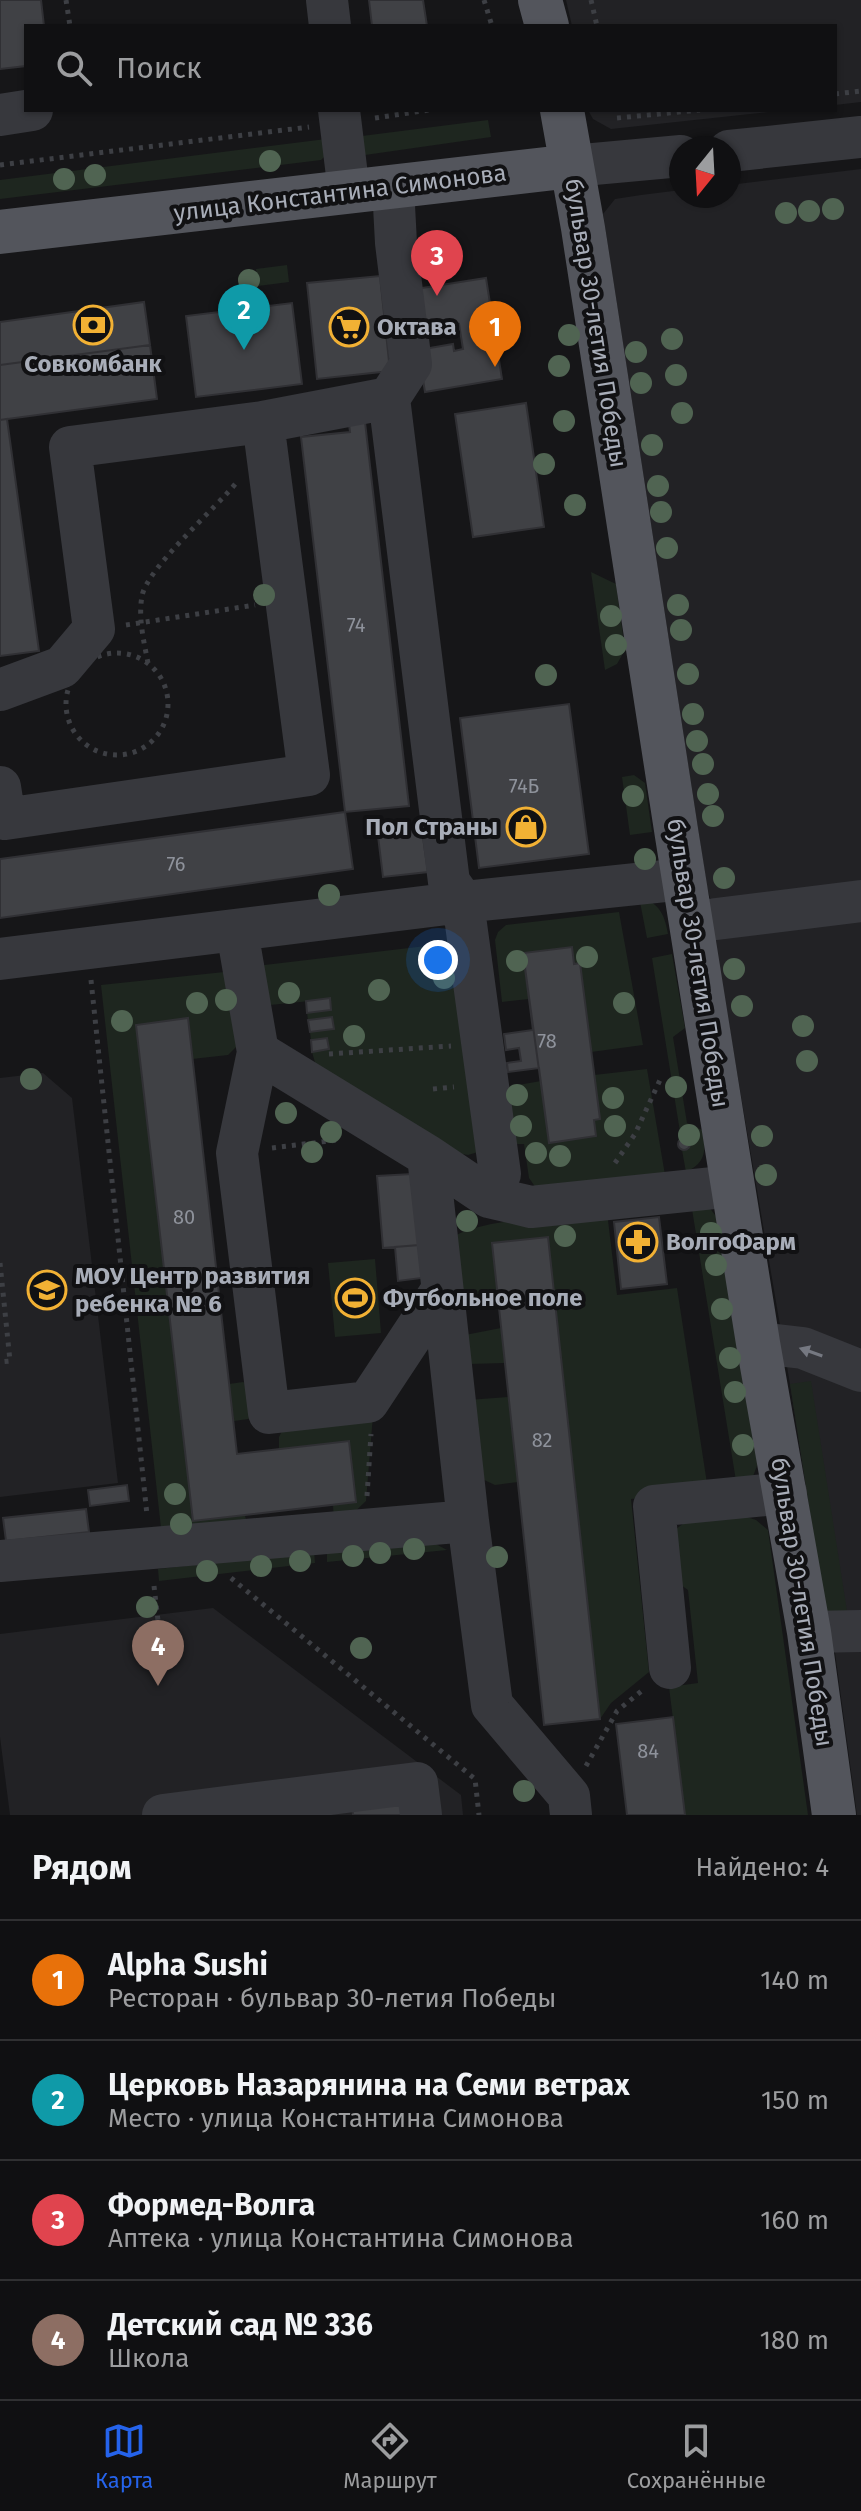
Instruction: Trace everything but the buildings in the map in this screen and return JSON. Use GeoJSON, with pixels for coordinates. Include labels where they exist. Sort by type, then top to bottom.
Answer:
{"type":"FeatureCollection","features":[{"type":"Feature","properties":{"kind":"main road"},"geometry":{"type":"LineString","coordinates":[[540,0],[546,24]]}},
{"type":"Feature","properties":{"kind":"main road","name":"бульвар 30-летия Победы"},"geometry":{"type":"LineString","coordinates":[[562,112],[758,1343],[809,1632],[834,1815]]}},
{"type":"Feature","properties":{"kind":"main road","name":"улица Константина Симонова"},"geometry":{"type":"LineString","coordinates":[[0,232],[572,166]]}},
{"type":"Feature","properties":{"kind":"street"},"geometry":{"type":"LineString","coordinates":[[327,0],[330,24]]}},
{"type":"Feature","properties":{"kind":"street"},"geometry":{"type":"LineString","coordinates":[[0,115],[24,111]]}},
{"type":"Feature","properties":{"kind":"street"},"geometry":{"type":"LineString","coordinates":[[340,117],[349,192]]}},
{"type":"Feature","properties":{"kind":"street"},"geometry":{"type":"LineString","coordinates":[[741,150],[861,137]]}},
{"type":"Feature","properties":{"kind":"street","name":"улица Константина Симонова"},"geometry":{"type":"LineString","coordinates":[[572,166],[669,157]]}},
{"type":"Feature","properties":{"kind":"street"},"geometry":{"type":"LineString","coordinates":[[393,187],[396,243],[411,364],[389,398],[449,882],[463,902],[500,1174],[489,1197]]}},
{"type":"Feature","properties":{"kind":"street"},"geometry":{"type":"LineString","coordinates":[[0,690],[62,667],[94,629],[70,447],[264,435],[389,398]]}},
{"type":"Feature","properties":{"kind":"street"},"geometry":{"type":"LineString","coordinates":[[0,787],[5,819],[309,775],[264,435]]}},
{"type":"Feature","properties":{"kind":"street"},"geometry":{"type":"LineString","coordinates":[[0,959],[463,902],[684,879]]}},
{"type":"Feature","properties":{"kind":"street"},"geometry":{"type":"LineString","coordinates":[[692,922],[861,901]]}},
{"type":"Feature","properties":{"kind":"street"},"geometry":{"type":"LineString","coordinates":[[237,931],[263,1055],[237,1153],[269,1413],[368,1402],[442,1290]]}},
{"type":"Feature","properties":{"kind":"street"},"geometry":{"type":"LineString","coordinates":[[263,1055],[394,1133],[489,1197],[531,1207],[733,1186]]}},
{"type":"Feature","properties":{"kind":"street"},"geometry":{"type":"LineString","coordinates":[[428,1156],[468,1521],[492,1705],[570,1805]]}},
{"type":"Feature","properties":{"kind":"street"},"geometry":{"type":"LineString","coordinates":[[758,1343],[803,1348],[861,1371]]}},
{"type":"Feature","properties":{"kind":"street"},"geometry":{"type":"LineString","coordinates":[[670,1668],[654,1506],[786,1493]]}},
{"type":"Feature","properties":{"kind":"street"},"geometry":{"type":"LineString","coordinates":[[0,1561],[152,1566],[334,1532],[468,1521]]}},
{"type":"Feature","properties":{"kind":"street"},"geometry":{"type":"LineString","coordinates":[[809,1632],[861,1631]]}},
{"type":"Feature","properties":{"kind":"street"},"geometry":{"type":"LineString","coordinates":[[163,1815],[417,1783],[421,1815]]}},
{"type":"Feature","properties":{"kind":"path"},"geometry":{"type":"LineString","coordinates":[[66,0],[70,24]]}},
{"type":"Feature","properties":{"kind":"path"},"geometry":{"type":"LineString","coordinates":[[484,0],[491,24]]}},
{"type":"Feature","properties":{"kind":"path"},"geometry":{"type":"LineString","coordinates":[[591,0],[597,24]]}},
{"type":"Feature","properties":{"kind":"path"},"geometry":{"type":"LineString","coordinates":[[837,94],[861,91]]}},
{"type":"Feature","properties":{"kind":"path"},"geometry":{"type":"LineString","coordinates":[[0,165],[340,117],[404,112]]}},
{"type":"Feature","properties":{"kind":"path"},"geometry":{"type":"LineString","coordinates":[[617,118],[679,112]]}},
{"type":"Feature","properties":{"kind":"path"},"geometry":{"type":"LineString","coordinates":[[148,663],[133,656],[102,656],[76,674],[66,704],[76,734],[87,746],[103,753],[120,755],[138,751],[153,742],[163,727],[168,710],[167,692],[160,676],[148,663],[141,623],[142,593],[264,435]]}},
{"type":"Feature","properties":{"kind":"path"},"geometry":{"type":"LineString","coordinates":[[94,629],[285,600]]}},
{"type":"Feature","properties":{"kind":"path"},"geometry":{"type":"LineString","coordinates":[[87,948],[160,1638]]}},
{"type":"Feature","properties":{"kind":"path"},"geometry":{"type":"LineString","coordinates":[[263,1055],[481,1044]]}},
{"type":"Feature","properties":{"kind":"path"},"geometry":{"type":"LineString","coordinates":[[614,1164],[635,1134],[660,1080]]}},
{"type":"Feature","properties":{"kind":"path"},"geometry":{"type":"LineString","coordinates":[[237,1153],[394,1133]]}},
{"type":"Feature","properties":{"kind":"path"},"geometry":{"type":"LineString","coordinates":[[0,1263],[10,1361],[0,1362]]}},
{"type":"Feature","properties":{"kind":"path"},"geometry":{"type":"LineString","coordinates":[[334,1532],[366,1501],[373,1415],[368,1402]]}},
{"type":"Feature","properties":{"kind":"path"},"geometry":{"type":"LineString","coordinates":[[231,1578],[475,1779],[479,1815]]}},
{"type":"Feature","properties":{"kind":"path"},"geometry":{"type":"LineString","coordinates":[[570,1805],[617,1711],[670,1668]]}},
{"type":"Feature","properties":{"kind":"shaded area"},"geometry":{"type":"Polygon","coordinates":[[[566,0],[861,0],[861,102],[837,105],[837,24],[572,24],[566,0]]]}},
{"type":"Feature","properties":{"kind":"shaded area"},"geometry":{"type":"Polygon","coordinates":[[[589,112],[768,112],[611,129],[593,119],[589,112]]]}},
{"type":"Feature","properties":{"kind":"shaded area"},"geometry":{"type":"Polygon","coordinates":[[[488,120],[491,137],[365,155],[354,137],[488,120]]]}},
{"type":"Feature","properties":{"kind":"shaded area"},"geometry":{"type":"Polygon","coordinates":[[[326,139],[326,155],[321,160],[0,199],[0,180],[326,139]]]}},
{"type":"Feature","properties":{"kind":"shaded area"},"geometry":{"type":"Polygon","coordinates":[[[861,169],[861,886],[719,904],[710,898],[707,887],[603,214],[615,199],[669,192],[669,208],[741,208],[741,184],[861,169]]]}},
{"type":"Feature","properties":{"kind":"shaded area"},"geometry":{"type":"Polygon","coordinates":[[[287,265],[289,282],[258,286],[256,269],[287,265]]]}},
{"type":"Feature","properties":{"kind":"shaded area"},"geometry":{"type":"Polygon","coordinates":[[[591,572],[616,584],[625,650],[617,664],[605,670],[591,572]]]}},
{"type":"Feature","properties":{"kind":"shaded area"},"geometry":{"type":"Polygon","coordinates":[[[634,775],[645,783],[652,832],[630,835],[622,777],[634,775]]]}},
{"type":"Feature","properties":{"kind":"shaded area"},"geometry":{"type":"Polygon","coordinates":[[[639,897],[652,902],[660,910],[668,934],[647,938],[639,897]]]}},
{"type":"Feature","properties":{"kind":"shaded area"},"geometry":{"type":"Polygon","coordinates":[[[861,908],[861,1815],[857,1815],[834,1645],[826,1614],[715,943],[716,936],[861,908]]]}},
{"type":"Feature","properties":{"kind":"shaded area"},"geometry":{"type":"Polygon","coordinates":[[[619,912],[643,1045],[591,1052],[571,947],[523,953],[529,999],[502,1002],[495,940],[506,925],[619,912]]]}},
{"type":"Feature","properties":{"kind":"shaded area"},"geometry":{"type":"Polygon","coordinates":[[[460,942],[478,1152],[468,1155],[456,1153],[318,1073],[312,1052],[328,1049],[327,1038],[311,1040],[310,1032],[334,1029],[332,1017],[308,1020],[307,1013],[331,1010],[330,999],[270,1005],[256,966],[460,942]]]}},
{"type":"Feature","properties":{"kind":"shaded area"},"geometry":{"type":"Polygon","coordinates":[[[672,954],[685,1028],[673,1037],[687,1123],[702,1130],[704,1144],[701,1160],[686,1172],[682,1150],[688,1150],[690,1146],[689,1141],[681,1138],[652,958],[672,954]]]}},
{"type":"Feature","properties":{"kind":"shaded area"},"geometry":{"type":"Polygon","coordinates":[[[234,971],[237,1046],[228,1055],[192,1059],[187,1019],[136,1025],[248,1529],[161,1528],[101,985],[234,971]]]}},
{"type":"Feature","properties":{"kind":"shaded area"},"geometry":{"type":"Polygon","coordinates":[[[647,1069],[665,1175],[536,1188],[529,1178],[524,1144],[515,1144],[507,1087],[541,1081],[549,1143],[596,1136],[594,1120],[600,1119],[594,1075],[647,1069]]]}},
{"type":"Feature","properties":{"kind":"shaded area","name":"МОУ Центр развития ребенка № 6"},"geometry":{"type":"Polygon","coordinates":[[[43,1073],[72,1098],[118,1483],[0,1497],[0,1078],[43,1073]]]}},
{"type":"Feature","properties":{"kind":"shaded area"},"geometry":{"type":"Polygon","coordinates":[[[691,1203],[709,1207],[718,1219],[758,1463],[752,1479],[737,1487],[691,1203]]]}},
{"type":"Feature","properties":{"kind":"shaded area"},"geometry":{"type":"Polygon","coordinates":[[[607,1212],[617,1295],[677,1288],[708,1490],[631,1499],[649,1672],[611,1703],[600,1719],[548,1237],[492,1243],[497,1294],[455,1297],[453,1238],[481,1226],[502,1222],[607,1212]]]}},
{"type":"Feature","properties":{"kind":"shaded area","name":"Футбольное поле"},"geometry":{"type":"Polygon","coordinates":[[[375,1259],[381,1333],[335,1337],[328,1263],[375,1259]]]}},
{"type":"Feature","properties":{"kind":"shaded area"},"geometry":{"type":"Polygon","coordinates":[[[501,1328],[505,1363],[468,1364],[465,1335],[501,1328]]]}},
{"type":"Feature","properties":{"kind":"shaded area"},"geometry":{"type":"Polygon","coordinates":[[[811,1381],[847,1611],[826,1614],[790,1384],[811,1381]]]}},
{"type":"Feature","properties":{"kind":"shaded area"},"geometry":{"type":"Polygon","coordinates":[[[243,1382],[250,1385],[254,1415],[234,1421],[229,1384],[243,1382]]]}},
{"type":"Feature","properties":{"kind":"shaded area"},"geometry":{"type":"Polygon","coordinates":[[[508,1397],[518,1482],[495,1485],[480,1478],[468,1400],[508,1397]]]}},
{"type":"Feature","properties":{"kind":"shaded area"},"geometry":{"type":"Polygon","coordinates":[[[373,1415],[366,1501],[344,1522],[334,1523],[333,1505],[355,1502],[348,1441],[279,1449],[279,1437],[282,1431],[373,1415]]]}},
{"type":"Feature","properties":{"kind":"shaded area"},"geometry":{"type":"Polygon","coordinates":[[[738,1514],[756,1520],[768,1530],[808,1815],[685,1815],[669,1687],[698,1683],[688,1590],[674,1580],[672,1532],[684,1523],[738,1514]]]}},
{"type":"Feature","properties":{"kind":"shaded area"},"geometry":{"type":"Polygon","coordinates":[[[432,1542],[447,1550],[327,1562],[327,1551],[432,1542]]]}},
{"type":"Feature","properties":{"kind":"shaded area"},"geometry":{"type":"Polygon","coordinates":[[[314,1552],[315,1563],[159,1581],[158,1569],[314,1552]]]}},
{"type":"Feature","properties":{"kind":"shaded area"},"geometry":{"type":"Polygon","coordinates":[[[213,1608],[461,1795],[463,1815],[10,1815],[0,1737],[0,1634],[213,1608]]]}},
{"type":"Feature","properties":{"kind":"place","name":"Формед-Волга"},"geometry":{"type":"Point","coordinates":[437,296]}},
{"type":"Feature","properties":{"kind":"place","name":"Совкомбанк"},"geometry":{"type":"Point","coordinates":[93,325]}},
{"type":"Feature","properties":{"kind":"place","name":"Октава"},"geometry":{"type":"Point","coordinates":[349,327]}},
{"type":"Feature","properties":{"kind":"place","name":"Церковь Назарянина на Семи ветрах"},"geometry":{"type":"Point","coordinates":[244,350]}},
{"type":"Feature","properties":{"kind":"place","name":"Alpha Sushi"},"geometry":{"type":"Point","coordinates":[495,367]}},
{"type":"Feature","properties":{"kind":"place","name":"Пол Страны"},"geometry":{"type":"Point","coordinates":[526,827]}},
{"type":"Feature","properties":{"kind":"place","name":"ВолгоФарм"},"geometry":{"type":"Point","coordinates":[638,1242]}},
{"type":"Feature","properties":{"kind":"place","name":"МОУ Центр развития ребенка № 6"},"geometry":{"type":"Point","coordinates":[47,1290]}},
{"type":"Feature","properties":{"kind":"place","name":"Футбольное поле"},"geometry":{"type":"Point","coordinates":[355,1298]}},
{"type":"Feature","properties":{"kind":"place","name":"Детский сад № 336"},"geometry":{"type":"Point","coordinates":[158,1686]}}]}
